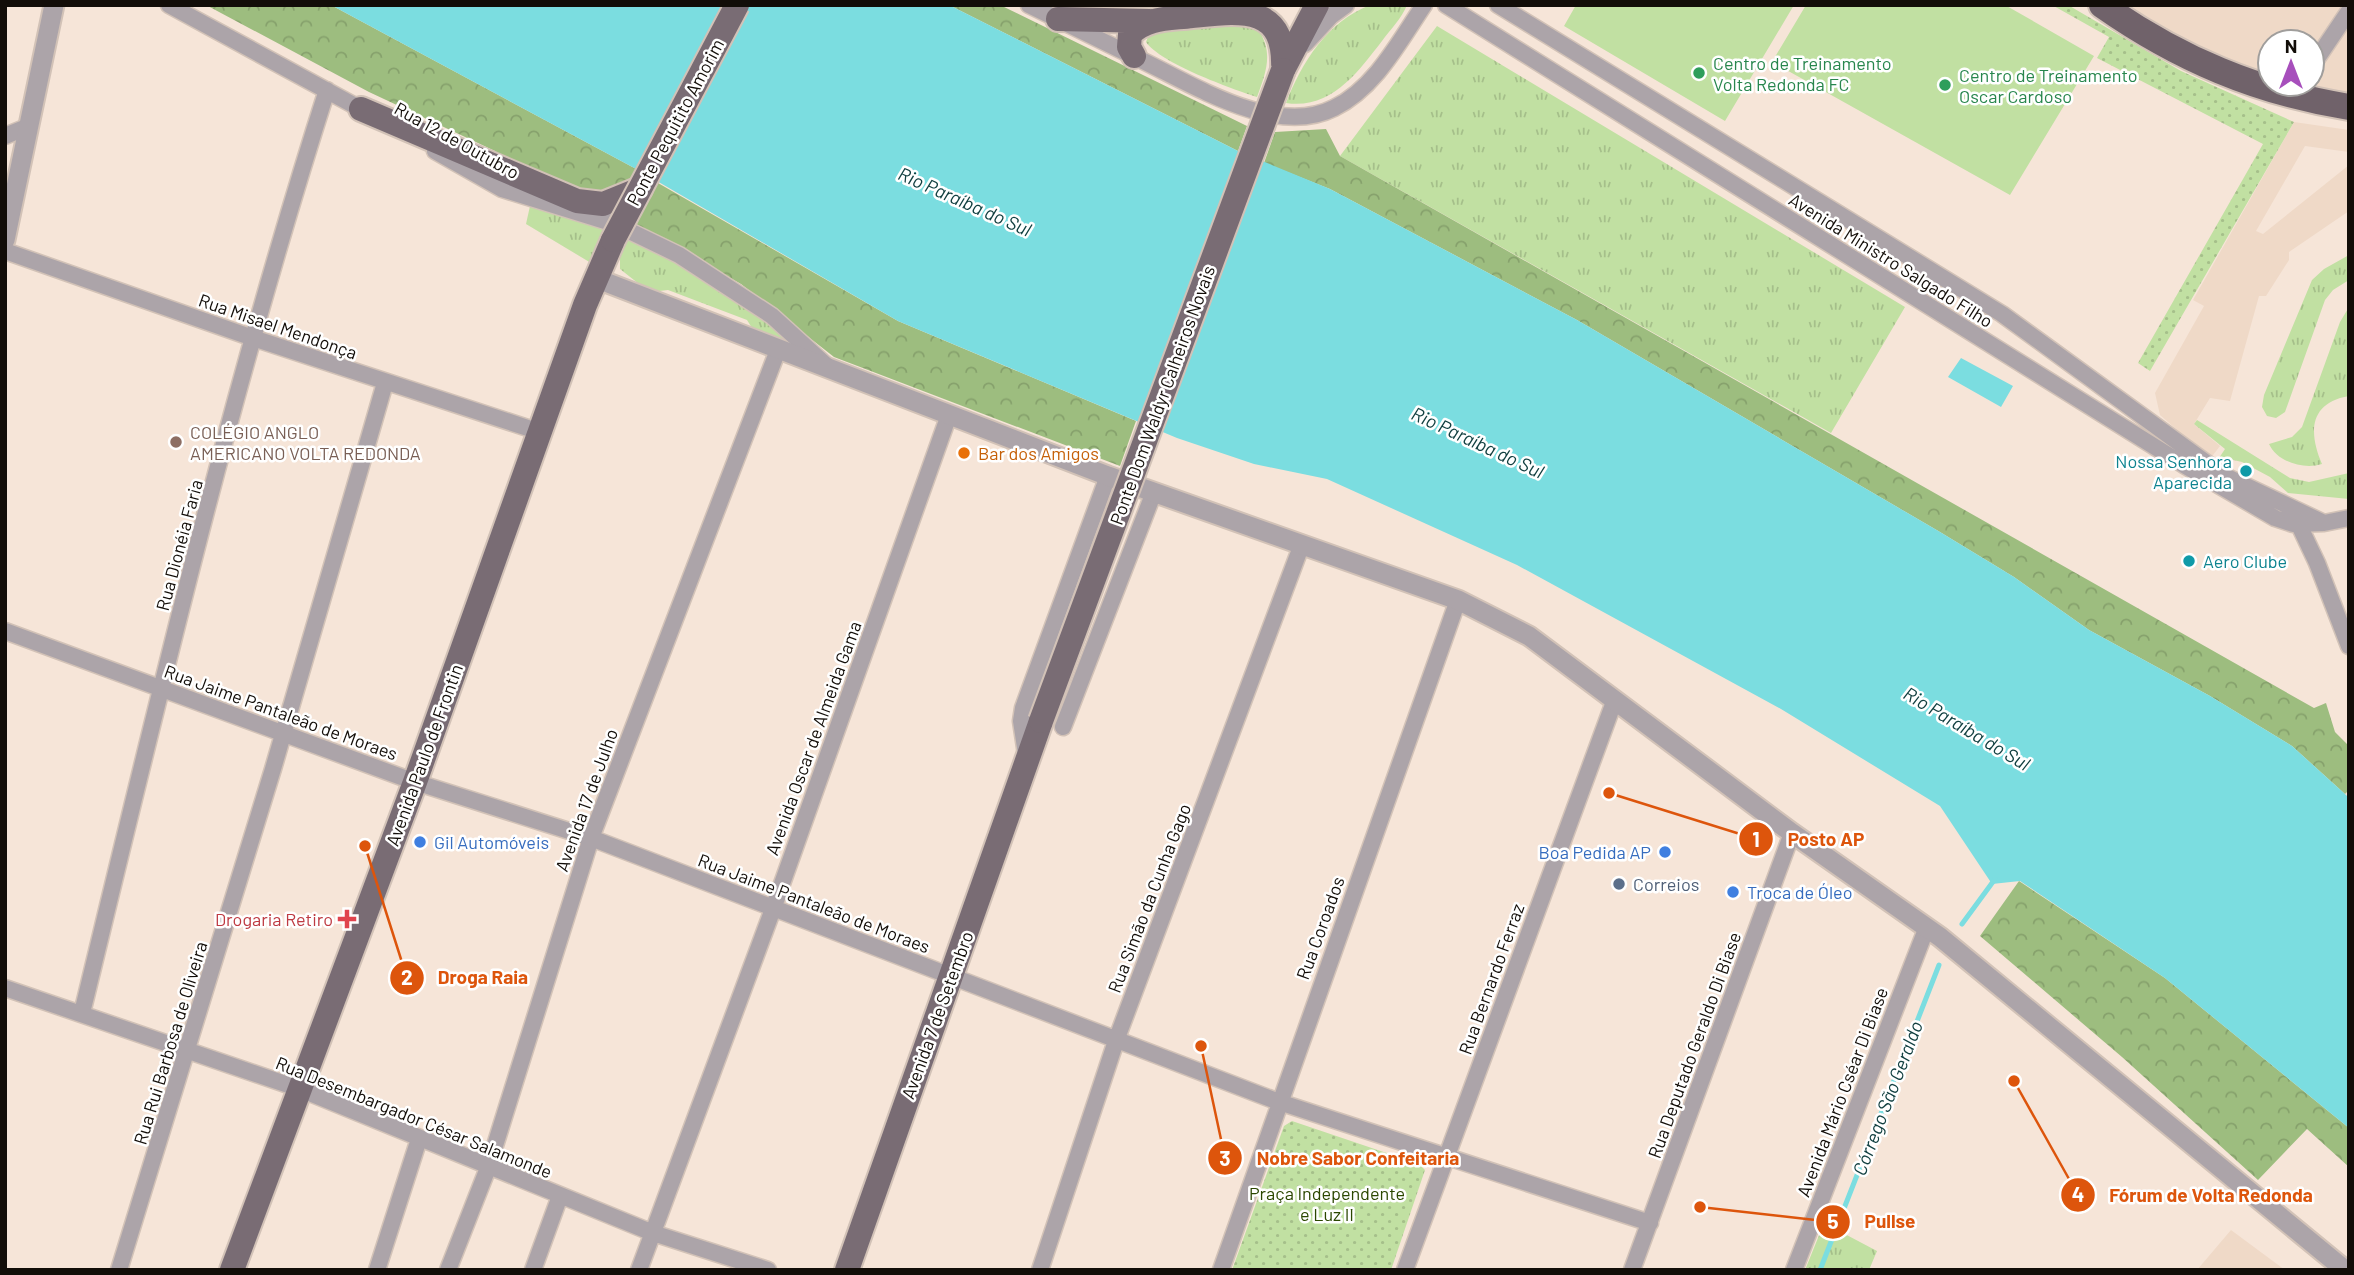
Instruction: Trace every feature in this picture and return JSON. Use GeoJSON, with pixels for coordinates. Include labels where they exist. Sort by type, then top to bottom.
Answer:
{"type":"FeatureCollection","features":[{"type":"Feature","properties":{"kind":"highway"},"geometry":{"type":"LineString","coordinates":[[2102,5],[2150,37],[2203,65],[2256,79]]}},
{"type":"Feature","properties":{"kind":"highway"},"geometry":{"type":"LineString","coordinates":[[2321,98],[2349,107]]}},
{"type":"Feature","properties":{"kind":"main road","name":"Ponte Pequitito Amorim"},"geometry":{"type":"LineString","coordinates":[[613,240],[737,5]]}},
{"type":"Feature","properties":{"kind":"main road","name":"Ponte Dom Waldyr Calheiros Novais"},"geometry":{"type":"LineString","coordinates":[[1052,724],[1283,70],[1317,5]]}},
{"type":"Feature","properties":{"kind":"main road"},"geometry":{"type":"LineString","coordinates":[[1058,19],[1149,21],[1221,10],[1243,12],[1267,21],[1275,28],[1283,46],[1283,70]]}},
{"type":"Feature","properties":{"kind":"main road"},"geometry":{"type":"LineString","coordinates":[[1134,56],[1129,47],[1130,34],[1149,21]]}},
{"type":"Feature","properties":{"kind":"main road"},"geometry":{"type":"LineString","coordinates":[[361,108],[585,203],[612,202],[640,189]]}},
{"type":"Feature","properties":{"kind":"main road","name":"Avenida Paulo de Frontin"},"geometry":{"type":"LineString","coordinates":[[232,1270],[415,782],[596,278],[613,240]]}},
{"type":"Feature","properties":{"kind":"main road","name":"Avenida 7 de Setembro"},"geometry":{"type":"LineString","coordinates":[[846,1270],[1027,760],[1052,724]]}},
{"type":"Feature","properties":{"kind":"street"},"geometry":{"type":"LineString","coordinates":[[5,240],[54,5]]}},
{"type":"Feature","properties":{"kind":"street","name":"Rua 12 de Outubro"},"geometry":{"type":"LineString","coordinates":[[169,5],[361,108],[502,189],[615,224],[679,255],[772,316],[830,369]]}},
{"type":"Feature","properties":{"kind":"street"},"geometry":{"type":"LineString","coordinates":[[1029,5],[1248,109],[1289,116],[1318,114],[1345,102],[1368,82],[1423,5]]}},
{"type":"Feature","properties":{"kind":"street"},"geometry":{"type":"LineString","coordinates":[[1283,70],[1302,5]]}},
{"type":"Feature","properties":{"kind":"street"},"geometry":{"type":"LineString","coordinates":[[1283,70],[1322,24],[1346,5]]}},
{"type":"Feature","properties":{"kind":"street","name":"Avenida Ministro Salgado Filho"},"geometry":{"type":"LineString","coordinates":[[1446,5],[2184,465],[2276,518],[2299,525],[2349,518]]}},
{"type":"Feature","properties":{"kind":"street","name":"Avenida Ministro Salgado Filho"},"geometry":{"type":"LineString","coordinates":[[1499,5],[2002,314],[2223,475],[2324,523]]}},
{"type":"Feature","properties":{"kind":"street"},"geometry":{"type":"LineString","coordinates":[[2326,45],[2349,11]]}},
{"type":"Feature","properties":{"kind":"street","name":"Rua Dionéia Faria"},"geometry":{"type":"LineString","coordinates":[[82,1013],[161,688],[253,338],[327,90]]}},
{"type":"Feature","properties":{"kind":"street"},"geometry":{"type":"LineString","coordinates":[[5,136],[28,124]]}},
{"type":"Feature","properties":{"kind":"street","name":"Rua Misael Mendonça"},"geometry":{"type":"LineString","coordinates":[[5,251],[385,383],[540,432]]}},
{"type":"Feature","properties":{"kind":"street"},"geometry":{"type":"LineString","coordinates":[[596,278],[1108,475],[1458,600],[1529,636],[1792,833],[1934,932],[2345,1270]]}},
{"type":"Feature","properties":{"kind":"street","name":"Avenida 17 de Julho"},"geometry":{"type":"LineString","coordinates":[[448,1270],[488,1168],[591,838],[778,350]]}},
{"type":"Feature","properties":{"kind":"street","name":"Rua Rui Barbosa de Oliveira"},"geometry":{"type":"LineString","coordinates":[[119,1270],[284,734],[385,383]]}},
{"type":"Feature","properties":{"kind":"street","name":"Avenida Oscar de Almeida Gama"},"geometry":{"type":"LineString","coordinates":[[639,1270],[773,909],[949,415]]}},
{"type":"Feature","properties":{"kind":"street","name":"Avenida 7 de Setembro"},"geometry":{"type":"LineString","coordinates":[[1027,760],[1021,721],[1023,708],[1108,475]]}},
{"type":"Feature","properties":{"kind":"street","name":"Avenida 7 de Setembro"},"geometry":{"type":"LineString","coordinates":[[1052,724],[1154,492]]}},
{"type":"Feature","properties":{"kind":"street"},"geometry":{"type":"LineString","coordinates":[[2317,563],[2317,544],[2324,523]]}},
{"type":"Feature","properties":{"kind":"street"},"geometry":{"type":"LineString","coordinates":[[2299,525],[2317,563],[2349,646]]}},
{"type":"Feature","properties":{"kind":"street","name":"Rua Simão da Cunha Gago"},"geometry":{"type":"LineString","coordinates":[[1040,1270],[1117,1038],[1302,544]]}},
{"type":"Feature","properties":{"kind":"street","name":"Rua Coroados"},"geometry":{"type":"LineString","coordinates":[[1222,1270],[1458,600]]}},
{"type":"Feature","properties":{"kind":"street","name":"Rua Jaime Pantaleão de Moraes"},"geometry":{"type":"LineString","coordinates":[[5,631],[415,782],[591,838],[1279,1102],[1650,1223]]}},
{"type":"Feature","properties":{"kind":"street","name":"Rua Bernardo Ferraz"},"geometry":{"type":"LineString","coordinates":[[1405,1270],[1614,702]]}},
{"type":"Feature","properties":{"kind":"street","name":"Rua Deputado Geraldo Di Biase"},"geometry":{"type":"LineString","coordinates":[[1632,1270],[1792,833]]}},
{"type":"Feature","properties":{"kind":"street","name":"Avenida Mário Cséar Di Biase"},"geometry":{"type":"LineString","coordinates":[[1794,1270],[1934,932]]}},
{"type":"Feature","properties":{"kind":"street","name":"Rua Desembargador César Salamonde"},"geometry":{"type":"LineString","coordinates":[[5,988],[82,1013],[187,1053],[300,1089],[488,1168],[653,1233],[768,1270]]}},
{"type":"Feature","properties":{"kind":"street"},"geometry":{"type":"LineString","coordinates":[[377,1270],[419,1139]]}},
{"type":"Feature","properties":{"kind":"street"},"geometry":{"type":"LineString","coordinates":[[533,1270],[560,1196]]}},
{"type":"Feature","properties":{"kind":"shaded area"},"geometry":{"type":"Polygon","coordinates":[[[2125,5],[2349,5],[2349,95],[2326,90],[2326,28],[2256,28],[2256,72],[2182,42],[2125,5]]]}},
{"type":"Feature","properties":{"kind":"shaded area"},"geometry":{"type":"Polygon","coordinates":[[[2294,122],[2349,130],[2349,152],[2305,146],[2256,231],[2263,234],[2349,165],[2349,211],[2289,252],[2289,260],[2266,296],[2259,296],[2230,401],[2210,398],[2194,424],[2220,446],[2210,459],[2160,415],[2155,393],[2204,306],[2193,300],[2294,122]]]}},
{"type":"Feature","properties":{"kind":"shaded area"},"geometry":{"type":"Polygon","coordinates":[[[2231,1230],[2285,1270],[2197,1270],[2231,1230]]]}},
{"type":"Feature","properties":{"kind":"green space"},"geometry":{"type":"Polygon","coordinates":[[[206,5],[331,5],[638,170],[615,214],[577,205],[486,168],[495,151],[369,92],[206,5]]]}},
{"type":"Feature","properties":{"kind":"green space"},"geometry":{"type":"Polygon","coordinates":[[[949,5],[1000,5],[1247,126],[1238,151],[949,5]]]}},
{"type":"Feature","properties":{"kind":"green space"},"geometry":{"type":"Polygon","coordinates":[[[1370,5],[1407,5],[1373,53],[1342,86],[1317,101],[1286,103],[1308,58],[1318,45],[1341,22],[1370,5]]]}},
{"type":"Feature","properties":{"kind":"green space","name":"Centro de Treinamento Volta Redonda FC"},"geometry":{"type":"Polygon","coordinates":[[[1576,5],[1794,5],[1725,121],[1564,26],[1576,5]]]}},
{"type":"Feature","properties":{"kind":"green space","name":"Centro de Treinamento Oscar Cardoso"},"geometry":{"type":"Polygon","coordinates":[[[1806,5],[2005,5],[2094,56],[2010,195],[1772,62],[1806,5]]]}},
{"type":"Feature","properties":{"kind":"green space"},"geometry":{"type":"Polygon","coordinates":[[[2052,5],[2068,5],[2181,71],[2294,122],[2150,371],[2138,363],[2263,144],[2097,58],[2109,37],[2052,5]]]}},
{"type":"Feature","properties":{"kind":"green space"},"geometry":{"type":"Polygon","coordinates":[[[1238,22],[1258,29],[1266,46],[1267,63],[1257,97],[1181,67],[1146,42],[1150,32],[1238,22]]]}},
{"type":"Feature","properties":{"kind":"green space"},"geometry":{"type":"Polygon","coordinates":[[[1437,26],[1905,307],[1831,433],[1340,156],[1437,26]]]}},
{"type":"Feature","properties":{"kind":"green space"},"geometry":{"type":"Polygon","coordinates":[[[1326,129],[1340,156],[2314,708],[2326,703],[2335,732],[2349,746],[2349,790],[2345,794],[2292,746],[2210,696],[2089,630],[2014,577],[1940,532],[1577,320],[1330,189],[1264,163],[1275,132],[1326,129]]]}},
{"type":"Feature","properties":{"kind":"green space"},"geometry":{"type":"Polygon","coordinates":[[[658,183],[898,321],[1136,421],[1120,466],[834,357],[741,284],[636,225],[658,183]]]}},
{"type":"Feature","properties":{"kind":"green space"},"geometry":{"type":"Polygon","coordinates":[[[530,206],[608,229],[591,263],[526,224],[530,206]]]}},
{"type":"Feature","properties":{"kind":"green space"},"geometry":{"type":"Polygon","coordinates":[[[628,238],[713,284],[752,311],[789,342],[752,328],[747,320],[668,290],[659,291],[639,284],[620,269],[620,255],[628,238]]]}},
{"type":"Feature","properties":{"kind":"green space"},"geometry":{"type":"Polygon","coordinates":[[[2349,255],[2349,280],[2333,290],[2325,300],[2285,412],[2276,418],[2267,416],[2262,407],[2264,395],[2312,280],[2324,269],[2349,255]]]}},
{"type":"Feature","properties":{"kind":"green space"},"geometry":{"type":"Polygon","coordinates":[[[2349,307],[2349,396],[2326,405],[2315,421],[2315,442],[2322,464],[2307,466],[2292,463],[2278,456],[2269,444],[2292,437],[2302,427],[2340,322],[2349,307]]]}},
{"type":"Feature","properties":{"kind":"green space"},"geometry":{"type":"Polygon","coordinates":[[[2197,420],[2290,478],[2309,482],[2349,473],[2349,499],[2288,493],[2270,477],[2242,462],[2229,459],[2217,461],[2225,449],[2194,424],[2197,420]]]}},
{"type":"Feature","properties":{"kind":"green space"},"geometry":{"type":"Polygon","coordinates":[[[2019,881],[2165,978],[2349,1128],[2349,1167],[2307,1129],[2258,1180],[2122,1057],[1980,936],[2019,881]]]}},
{"type":"Feature","properties":{"kind":"green space","name":"Praça Independente e Luz II"},"geometry":{"type":"Polygon","coordinates":[[[1292,1121],[1419,1164],[1425,1170],[1391,1270],[1232,1270],[1284,1126],[1292,1121]]]}},
{"type":"Feature","properties":{"kind":"green space"},"geometry":{"type":"Polygon","coordinates":[[[1824,1223],[1877,1251],[1869,1270],[1805,1270],[1824,1223]]]}},
{"type":"Feature","properties":{"kind":"water","name":"Rio Paraíba do Sul"},"geometry":{"type":"Polygon","coordinates":[[[331,5],[949,5],[1238,151],[1330,189],[1577,320],[1940,532],[2014,577],[2089,630],[2210,696],[2292,746],[2349,798],[2349,1128],[2165,978],[2020,881],[1992,884],[1940,806],[1781,709],[1517,565],[1327,479],[1254,464],[1177,438],[898,321],[638,170],[331,5]]]}},
{"type":"Feature","properties":{"kind":"water"},"geometry":{"type":"Polygon","coordinates":[[[1961,358],[2013,386],[2001,407],[1948,377],[1961,358]]]}},
{"type":"Feature","properties":{"kind":"waterway","name":"Córrego São Geraldo"},"geometry":{"type":"LineString","coordinates":[[1962,924],[1995,879]]}},
{"type":"Feature","properties":{"kind":"waterway","name":"Córrego São Geraldo"},"geometry":{"type":"LineString","coordinates":[[1820,1270],[1939,965]]}},
{"type":"Feature","properties":{"kind":"place","name":"Centro de Treinamento Volta Redonda FC"},"geometry":{"type":"Point","coordinates":[1699,73]}},
{"type":"Feature","properties":{"kind":"place","name":"Centro de Treinamento Oscar Cardoso"},"geometry":{"type":"Point","coordinates":[1945,85]}},
{"type":"Feature","properties":{"kind":"place","name":"COLÉGIO ANGLO AMERICANO VOLTA REDONDA"},"geometry":{"type":"Point","coordinates":[176,442]}},
{"type":"Feature","properties":{"kind":"place","name":"Bar dos Amigos"},"geometry":{"type":"Point","coordinates":[964,453]}},
{"type":"Feature","properties":{"kind":"place","name":"Nossa Senhora Aparecida"},"geometry":{"type":"Point","coordinates":[2246,471]}},
{"type":"Feature","properties":{"kind":"place","name":"Aero Clube"},"geometry":{"type":"Point","coordinates":[2189,561]}},
{"type":"Feature","properties":{"kind":"place","name":"Posto AP"},"geometry":{"type":"Point","coordinates":[1609,793]}},
{"type":"Feature","properties":{"kind":"place","name":"Gil Automóveis"},"geometry":{"type":"Point","coordinates":[420,842]}},
{"type":"Feature","properties":{"kind":"place","name":"Droga Raia"},"geometry":{"type":"Point","coordinates":[365,846]}},
{"type":"Feature","properties":{"kind":"place","name":"Boa Pedida AP"},"geometry":{"type":"Point","coordinates":[1665,852]}},
{"type":"Feature","properties":{"kind":"place","name":"Correios"},"geometry":{"type":"Point","coordinates":[1619,884]}},
{"type":"Feature","properties":{"kind":"place","name":"Troca de Óleo"},"geometry":{"type":"Point","coordinates":[1733,892]}},
{"type":"Feature","properties":{"kind":"place","name":"Drogaria Retiro"},"geometry":{"type":"Point","coordinates":[347,919]}},
{"type":"Feature","properties":{"kind":"place","name":"Nobre Sabor Confeitaria"},"geometry":{"type":"Point","coordinates":[1201,1046]}},
{"type":"Feature","properties":{"kind":"place","name":"Fórum de Volta Redonda"},"geometry":{"type":"Point","coordinates":[2014,1081]}},
{"type":"Feature","properties":{"kind":"place","name":"Pullse"},"geometry":{"type":"Point","coordinates":[1700,1207]}}]}
